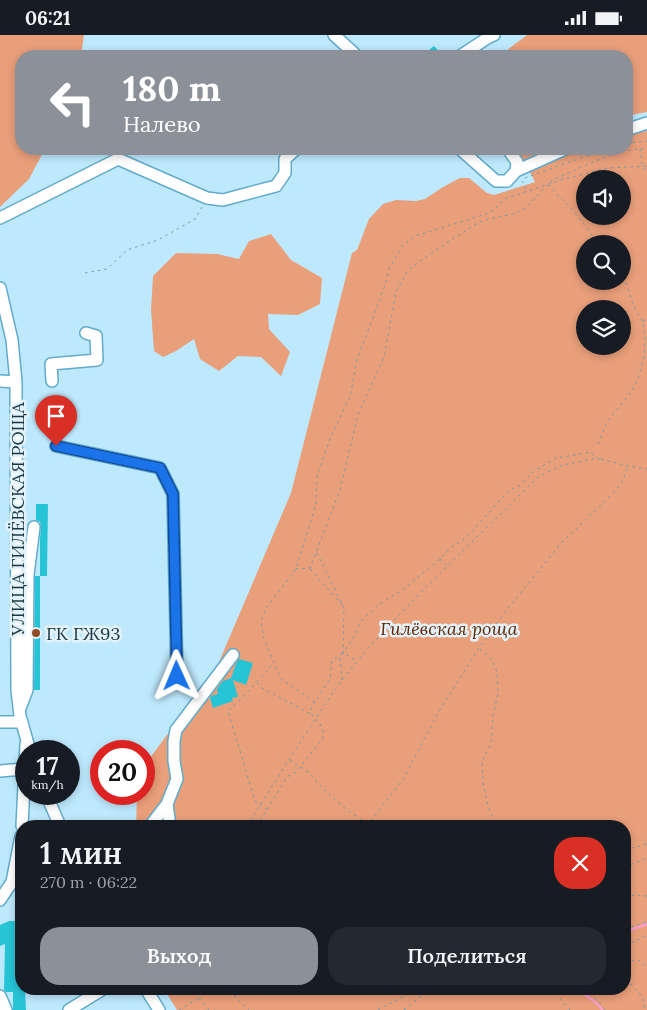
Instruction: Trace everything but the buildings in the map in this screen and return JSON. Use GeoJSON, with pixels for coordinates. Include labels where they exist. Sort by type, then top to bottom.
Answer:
{"type":"FeatureCollection","features":[{"type":"Feature","properties":{"kind":"street"},"geometry":{"type":"LineString","coordinates":[[334,35],[349,50]]}},
{"type":"Feature","properties":{"kind":"street"},"geometry":{"type":"LineString","coordinates":[[469,50],[494,35]]}},
{"type":"Feature","properties":{"kind":"street"},"geometry":{"type":"LineString","coordinates":[[633,128],[647,123]]}},
{"type":"Feature","properties":{"kind":"street"},"geometry":{"type":"LineString","coordinates":[[0,218],[118,159],[207,198],[224,200],[276,186],[285,173],[284,159],[289,155]]}},
{"type":"Feature","properties":{"kind":"street"},"geometry":{"type":"LineString","coordinates":[[467,155],[496,181],[507,181],[554,155]]}},
{"type":"Feature","properties":{"kind":"street"},"geometry":{"type":"LineString","coordinates":[[512,155],[516,162],[519,175]]}},
{"type":"Feature","properties":{"kind":"street","name":"УЛИЦА ГИЛЁВСКАЯ РОЩА"},"geometry":{"type":"LineString","coordinates":[[0,288],[12,340],[16,382],[17,690],[27,740]]}},
{"type":"Feature","properties":{"kind":"street"},"geometry":{"type":"LineString","coordinates":[[52,381],[52,364],[97,360],[96,336],[86,333]]}},
{"type":"Feature","properties":{"kind":"street"},"geometry":{"type":"LineString","coordinates":[[0,381],[16,382]]}},
{"type":"Feature","properties":{"kind":"street"},"geometry":{"type":"LineString","coordinates":[[56,446],[160,468],[173,494],[177,676]]}},
{"type":"Feature","properties":{"kind":"street"},"geometry":{"type":"LineString","coordinates":[[20,710],[27,690],[28,575],[34,527]]}},
{"type":"Feature","properties":{"kind":"street"},"geometry":{"type":"LineString","coordinates":[[155,820],[167,804],[177,779],[174,748],[176,730],[233,655]]}},
{"type":"Feature","properties":{"kind":"street"},"geometry":{"type":"LineString","coordinates":[[0,721],[22,722]]}},
{"type":"Feature","properties":{"kind":"street"},"geometry":{"type":"LineString","coordinates":[[0,771],[15,770]]}},
{"type":"Feature","properties":{"kind":"street"},"geometry":{"type":"LineString","coordinates":[[167,804],[169,820]]}},
{"type":"Feature","properties":{"kind":"street"},"geometry":{"type":"LineString","coordinates":[[22,820],[23,805]]}},
{"type":"Feature","properties":{"kind":"street"},"geometry":{"type":"LineString","coordinates":[[51,805],[57,820]]}},
{"type":"Feature","properties":{"kind":"street"},"geometry":{"type":"LineString","coordinates":[[0,900],[12,881],[15,866]]}},
{"type":"Feature","properties":{"kind":"street"},"geometry":{"type":"LineString","coordinates":[[0,887],[12,881]]}},
{"type":"Feature","properties":{"kind":"street"},"geometry":{"type":"LineString","coordinates":[[69,1010],[93,995]]}},
{"type":"Feature","properties":{"kind":"street"},"geometry":{"type":"LineString","coordinates":[[149,995],[158,1010]]}},
{"type":"Feature","properties":{"kind":"street"},"geometry":{"type":"LineString","coordinates":[[0,996],[6,1010]]}},
{"type":"Feature","properties":{"kind":"path"},"geometry":{"type":"LineString","coordinates":[[633,142],[647,141]]}},
{"type":"Feature","properties":{"kind":"path"},"geometry":{"type":"LineString","coordinates":[[640,149],[642,166],[647,173]]}},
{"type":"Feature","properties":{"kind":"path"},"geometry":{"type":"LineString","coordinates":[[633,150],[647,149]]}},
{"type":"Feature","properties":{"kind":"path"},"geometry":{"type":"LineString","coordinates":[[519,175],[531,177],[590,155]]}},
{"type":"Feature","properties":{"kind":"path"},"geometry":{"type":"LineString","coordinates":[[310,568],[340,490],[358,414],[384,357],[396,292],[408,270],[436,249],[479,222],[493,217],[513,214],[525,209],[548,184],[561,176],[612,155]]}},
{"type":"Feature","properties":{"kind":"path"},"geometry":{"type":"LineString","coordinates":[[314,702],[282,679],[264,639],[261,622],[266,608],[296,569],[316,504],[317,476],[332,436],[350,397],[357,359],[385,285],[389,269],[402,246],[414,235],[489,213],[504,199],[548,184],[608,168],[647,166]]}},
{"type":"Feature","properties":{"kind":"path"},"geometry":{"type":"LineString","coordinates":[[519,175],[527,191]]}},
{"type":"Feature","properties":{"kind":"path"},"geometry":{"type":"LineString","coordinates":[[548,184],[559,198],[579,217],[591,235]]}},
{"type":"Feature","properties":{"kind":"path"},"geometry":{"type":"LineString","coordinates":[[85,273],[107,269],[126,250],[158,240],[195,219],[207,198]]}},
{"type":"Feature","properties":{"kind":"path"},"geometry":{"type":"LineString","coordinates":[[598,445],[607,422],[632,391],[640,376],[644,356],[645,337],[642,321],[634,307],[628,290]]}},
{"type":"Feature","properties":{"kind":"path"},"geometry":{"type":"LineString","coordinates":[[642,321],[647,319]]}},
{"type":"Feature","properties":{"kind":"path"},"geometry":{"type":"LineString","coordinates":[[342,680],[340,658],[361,621],[378,605],[401,591],[440,559],[449,549],[467,537],[512,489],[519,486],[534,471],[556,457],[590,451],[600,459],[647,469]]}},
{"type":"Feature","properties":{"kind":"path"},"geometry":{"type":"LineString","coordinates":[[251,820],[342,680],[384,631],[539,476],[563,465],[600,459]]}},
{"type":"Feature","properties":{"kind":"path"},"geometry":{"type":"LineString","coordinates":[[372,820],[404,778],[439,711],[479,648],[506,611],[563,541],[615,491],[623,480],[628,466]]}},
{"type":"Feature","properties":{"kind":"path"},"geometry":{"type":"LineString","coordinates":[[316,552],[344,608],[343,653]]}},
{"type":"Feature","properties":{"kind":"path"},"geometry":{"type":"LineString","coordinates":[[440,559],[448,567]]}},
{"type":"Feature","properties":{"kind":"path"},"geometry":{"type":"LineString","coordinates":[[296,569],[310,568]]}},
{"type":"Feature","properties":{"kind":"path"},"geometry":{"type":"LineString","coordinates":[[310,568],[344,608]]}},
{"type":"Feature","properties":{"kind":"path"},"geometry":{"type":"LineString","coordinates":[[479,648],[492,660],[497,672],[498,693],[493,716],[491,744],[482,761],[483,782],[488,807],[493,820]]}},
{"type":"Feature","properties":{"kind":"path"},"geometry":{"type":"LineString","coordinates":[[343,653],[357,661]]}},
{"type":"Feature","properties":{"kind":"path"},"geometry":{"type":"LineString","coordinates":[[312,715],[311,708],[314,702],[330,679],[332,661],[343,653]]}},
{"type":"Feature","properties":{"kind":"path"},"geometry":{"type":"LineString","coordinates":[[268,811],[255,801],[228,711],[274,663]]}},
{"type":"Feature","properties":{"kind":"path"},"geometry":{"type":"LineString","coordinates":[[257,682],[262,688],[312,715],[316,718],[323,731],[323,738],[296,772],[287,777],[261,820]]}},
{"type":"Feature","properties":{"kind":"path"},"geometry":{"type":"LineString","coordinates":[[289,760],[308,772],[325,791],[361,820]]}},
{"type":"Feature","properties":{"kind":"path"},"geometry":{"type":"LineString","coordinates":[[631,848],[647,844]]}},
{"type":"Feature","properties":{"kind":"path"},"geometry":{"type":"LineString","coordinates":[[631,865],[647,858]]}},
{"type":"Feature","properties":{"kind":"path"},"geometry":{"type":"LineString","coordinates":[[631,895],[647,896]]}},
{"type":"Feature","properties":{"kind":"path"},"geometry":{"type":"LineString","coordinates":[[631,927],[647,922]]}},
{"type":"Feature","properties":{"kind":"path"},"geometry":{"type":"LineString","coordinates":[[631,943],[647,935]]}},
{"type":"Feature","properties":{"kind":"path"},"geometry":{"type":"LineString","coordinates":[[631,961],[638,960],[647,967]]}},
{"type":"Feature","properties":{"kind":"path"},"geometry":{"type":"LineString","coordinates":[[631,985],[638,990],[644,1010]]}},
{"type":"Feature","properties":{"kind":"path"},"geometry":{"type":"LineString","coordinates":[[197,995],[209,1010]]}},
{"type":"Feature","properties":{"kind":"path"},"geometry":{"type":"LineString","coordinates":[[180,1010],[202,995]]}},
{"type":"Feature","properties":{"kind":"path"},"geometry":{"type":"LineString","coordinates":[[235,995],[249,1010]]}},
{"type":"Feature","properties":{"kind":"path"},"geometry":{"type":"LineString","coordinates":[[378,1010],[406,995]]}},
{"type":"Feature","properties":{"kind":"path"},"geometry":{"type":"LineString","coordinates":[[404,1010],[423,995]]}},
{"type":"Feature","properties":{"kind":"path"},"geometry":{"type":"LineString","coordinates":[[556,995],[570,1010]]}},
{"type":"Feature","properties":{"kind":"path"},"geometry":{"type":"LineString","coordinates":[[592,995],[605,1010]]}},
{"type":"Feature","properties":{"kind":"green space"},"geometry":{"type":"Polygon","coordinates":[[[0,35],[84,35],[82,50],[15,50],[15,155],[42,155],[29,179],[0,207],[0,35]]]}},
{"type":"Feature","properties":{"kind":"green space"},"geometry":{"type":"Polygon","coordinates":[[[527,35],[647,35],[647,112],[633,115],[633,50],[507,50],[527,35]]]}},
{"type":"Feature","properties":{"kind":"green space","name":"Гилёвская роща"},"geometry":{"type":"Polygon","coordinates":[[[647,131],[647,1010],[177,1010],[168,995],[631,995],[631,820],[136,820],[137,805],[155,805],[155,751],[216,669],[291,493],[352,253],[357,250],[369,219],[383,204],[396,200],[416,201],[425,199],[460,178],[469,178],[487,193],[494,195],[535,182],[529,170],[568,155],[633,155],[633,133],[647,131]]]}},
{"type":"Feature","properties":{"kind":"green space"},"geometry":{"type":"Polygon","coordinates":[[[518,155],[535,155],[521,161],[518,155]]]}},
{"type":"Feature","properties":{"kind":"green space"},"geometry":{"type":"Polygon","coordinates":[[[271,234],[291,260],[322,278],[320,304],[298,315],[268,314],[269,329],[290,352],[281,376],[261,357],[238,356],[219,371],[200,359],[194,339],[163,357],[154,351],[151,310],[153,276],[176,253],[217,254],[239,259],[249,241],[271,234]]]}},
{"type":"Feature","properties":{"kind":"waterway"},"geometry":{"type":"LineString","coordinates":[[631,930],[647,924]]}},
{"type":"Feature","properties":{"kind":"waterway"},"geometry":{"type":"LineString","coordinates":[[585,995],[597,1003],[602,1010]]}},
{"type":"Feature","properties":{"kind":"place","name":"ГК ГЖ93"},"geometry":{"type":"Point","coordinates":[36,633]}},
{"type":"Feature","properties":{"kind":"route"},"geometry":{"type":"LineString","coordinates":[[56,446],[160,468],[173,494],[177,676]]}}]}
